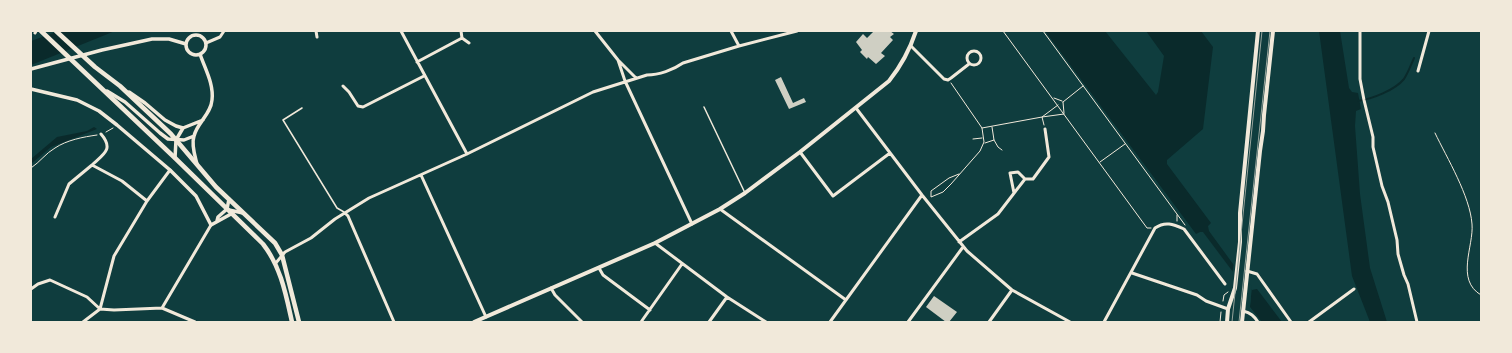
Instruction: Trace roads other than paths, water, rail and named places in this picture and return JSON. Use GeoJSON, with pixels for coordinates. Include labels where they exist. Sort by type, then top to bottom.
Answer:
{"type":"FeatureCollection","features":[{"type":"Feature","properties":{"kind":"main road"},"geometry":{"type":"LineString","coordinates":[[41,31],[263,244],[282,279],[292,322]]}},
{"type":"Feature","properties":{"kind":"main road"},"geometry":{"type":"LineString","coordinates":[[56,31],[95,67],[120,86],[176,140],[216,187],[268,236],[279,249],[282,255],[299,322]]}},
{"type":"Feature","properties":{"kind":"main road"},"geometry":{"type":"LineString","coordinates":[[474,322],[655,242],[720,209],[745,193],[800,152],[889,81],[896,73],[911,46],[916,31]]}},
{"type":"Feature","properties":{"kind":"main road"},"geometry":{"type":"LineString","coordinates":[[1227,322],[1228,309],[1235,288],[1239,248],[1240,213],[1258,31]]}},
{"type":"Feature","properties":{"kind":"main road"},"geometry":{"type":"LineString","coordinates":[[1242,322],[1273,31]]}},
{"type":"Feature","properties":{"kind":"street"},"geometry":{"type":"LineString","coordinates":[[190,31],[192,36]]}},
{"type":"Feature","properties":{"kind":"street"},"geometry":{"type":"LineString","coordinates":[[206,43],[220,37],[224,31]]}},
{"type":"Feature","properties":{"kind":"street"},"geometry":{"type":"LineString","coordinates":[[316,31],[317,37]]}},
{"type":"Feature","properties":{"kind":"street"},"geometry":{"type":"LineString","coordinates":[[401,31],[467,154]]}},
{"type":"Feature","properties":{"kind":"street"},"geometry":{"type":"LineString","coordinates":[[461,31],[462,38],[469,43]]}},
{"type":"Feature","properties":{"kind":"street"},"geometry":{"type":"LineString","coordinates":[[595,31],[618,60],[636,78]]}},
{"type":"Feature","properties":{"kind":"street"},"geometry":{"type":"LineString","coordinates":[[731,31],[739,46]]}},
{"type":"Feature","properties":{"kind":"street"},"geometry":{"type":"LineString","coordinates":[[275,264],[285,252],[311,238],[345,213],[369,198],[467,154],[593,92],[625,81],[647,75],[654,75],[676,68],[683,63],[739,46],[797,31]]}},
{"type":"Feature","properties":{"kind":"street"},"geometry":{"type":"LineString","coordinates":[[1360,31],[1360,79],[1373,137],[1373,147],[1382,186],[1388,202],[1397,238],[1398,254],[1408,284],[1417,322]]}},
{"type":"Feature","properties":{"kind":"street"},"geometry":{"type":"LineString","coordinates":[[1418,71],[1429,31]]}},
{"type":"Feature","properties":{"kind":"street"},"geometry":{"type":"LineString","coordinates":[[192,36],[200,36],[206,43],[205,50],[200,54],[193,55],[186,48],[188,38],[192,36]]}},
{"type":"Feature","properties":{"kind":"street"},"geometry":{"type":"LineString","coordinates":[[417,62],[462,38]]}},
{"type":"Feature","properties":{"kind":"street"},"geometry":{"type":"LineString","coordinates":[[31,69],[102,50],[152,39],[169,39],[186,44]]}},
{"type":"Feature","properties":{"kind":"street"},"geometry":{"type":"LineString","coordinates":[[911,46],[944,79],[948,80],[969,64]]}},
{"type":"Feature","properties":{"kind":"street"},"geometry":{"type":"LineString","coordinates":[[975,51],[981,58],[978,64],[973,66],[969,64],[966,57],[968,53],[975,51]]}},
{"type":"Feature","properties":{"kind":"street"},"geometry":{"type":"LineString","coordinates":[[197,164],[194,150],[194,136],[210,109],[212,93],[211,84],[200,54]]}},
{"type":"Feature","properties":{"kind":"street"},"geometry":{"type":"LineString","coordinates":[[618,60],[625,81],[692,224]]}},
{"type":"Feature","properties":{"kind":"street"},"geometry":{"type":"LineString","coordinates":[[344,86],[358,106],[363,107],[424,76]]}},
{"type":"Feature","properties":{"kind":"street"},"geometry":{"type":"LineString","coordinates":[[120,86],[145,103],[165,120],[176,126],[183,128],[203,120]]}},
{"type":"Feature","properties":{"kind":"street"},"geometry":{"type":"LineString","coordinates":[[31,88],[77,100],[99,111],[170,170],[196,196],[211,225]]}},
{"type":"Feature","properties":{"kind":"street"},"geometry":{"type":"LineString","coordinates":[[104,90],[125,102],[168,139],[184,140],[194,136]]}},
{"type":"Feature","properties":{"kind":"street"},"geometry":{"type":"LineString","coordinates":[[856,108],[963,247],[1012,290],[1068,321]]}},
{"type":"Feature","properties":{"kind":"street"},"geometry":{"type":"LineString","coordinates":[[175,158],[176,140],[183,128]]}},
{"type":"Feature","properties":{"kind":"street"},"geometry":{"type":"LineString","coordinates":[[1025,179],[1033,179],[1049,157],[1045,129]]}},
{"type":"Feature","properties":{"kind":"street"},"geometry":{"type":"LineString","coordinates":[[55,217],[70,184],[106,152],[106,140],[101,134]]}},
{"type":"Feature","properties":{"kind":"street"},"geometry":{"type":"LineString","coordinates":[[800,152],[833,196],[890,153]]}},
{"type":"Feature","properties":{"kind":"street"},"geometry":{"type":"LineString","coordinates":[[92,165],[122,181],[147,201]]}},
{"type":"Feature","properties":{"kind":"street"},"geometry":{"type":"LineString","coordinates":[[83,322],[100,309],[114,256],[147,201],[170,170]]}},
{"type":"Feature","properties":{"kind":"street"},"geometry":{"type":"LineString","coordinates":[[1014,193],[1010,173],[1018,172],[1024,176],[1025,179]]}},
{"type":"Feature","properties":{"kind":"street"},"geometry":{"type":"LineString","coordinates":[[421,175],[486,316]]}},
{"type":"Feature","properties":{"kind":"street"},"geometry":{"type":"LineString","coordinates":[[959,242],[998,214],[1025,179]]}},
{"type":"Feature","properties":{"kind":"street"},"geometry":{"type":"LineString","coordinates":[[830,322],[922,195]]}},
{"type":"Feature","properties":{"kind":"street"},"geometry":{"type":"LineString","coordinates":[[218,221],[218,217],[226,209],[229,199]]}},
{"type":"Feature","properties":{"kind":"street"},"geometry":{"type":"LineString","coordinates":[[226,209],[244,213]]}},
{"type":"Feature","properties":{"kind":"street"},"geometry":{"type":"LineString","coordinates":[[720,209],[846,300]]}},
{"type":"Feature","properties":{"kind":"street"},"geometry":{"type":"LineString","coordinates":[[345,213],[348,216],[394,322]]}},
{"type":"Feature","properties":{"kind":"street"},"geometry":{"type":"LineString","coordinates":[[162,308],[211,225],[232,214]]}},
{"type":"Feature","properties":{"kind":"street"},"geometry":{"type":"LineString","coordinates":[[1104,322],[1132,273],[1155,228],[1162,224],[1174,224],[1186,231],[1225,284]]}},
{"type":"Feature","properties":{"kind":"street"},"geometry":{"type":"LineString","coordinates":[[655,242],[727,297],[766,322]]}},
{"type":"Feature","properties":{"kind":"street"},"geometry":{"type":"LineString","coordinates":[[908,322],[963,247]]}},
{"type":"Feature","properties":{"kind":"street"},"geometry":{"type":"LineString","coordinates":[[641,322],[682,264]]}},
{"type":"Feature","properties":{"kind":"street"},"geometry":{"type":"LineString","coordinates":[[599,268],[603,275],[650,310]]}},
{"type":"Feature","properties":{"kind":"street"},"geometry":{"type":"LineString","coordinates":[[1247,271],[1257,274],[1291,322]]}},
{"type":"Feature","properties":{"kind":"street"},"geometry":{"type":"LineString","coordinates":[[1132,273],[1197,296],[1228,309]]}},
{"type":"Feature","properties":{"kind":"street"},"geometry":{"type":"LineString","coordinates":[[31,288],[50,280],[87,297],[100,309],[114,310],[162,308],[195,322]]}},
{"type":"Feature","properties":{"kind":"street"},"geometry":{"type":"LineString","coordinates":[[551,288],[582,322]]}},
{"type":"Feature","properties":{"kind":"street"},"geometry":{"type":"LineString","coordinates":[[1309,322],[1354,289]]}},
{"type":"Feature","properties":{"kind":"street"},"geometry":{"type":"LineString","coordinates":[[989,322],[1012,290]]}},
{"type":"Feature","properties":{"kind":"street"},"geometry":{"type":"LineString","coordinates":[[709,322],[727,297]]}},
{"type":"Feature","properties":{"kind":"street"},"geometry":{"type":"LineString","coordinates":[[1243,311],[1249,312],[1258,322]]}},
{"type":"Feature","properties":{"kind":"lane"},"geometry":{"type":"LineString","coordinates":[[31,36],[35,32]]}},
{"type":"Feature","properties":{"kind":"lane"},"geometry":{"type":"LineString","coordinates":[[704,107],[745,193]]}},
{"type":"Feature","properties":{"kind":"lane"},"geometry":{"type":"LineString","coordinates":[[302,108],[283,120],[337,208],[345,213]]}},
{"type":"Feature","properties":{"kind":"water"},"geometry":{"type":"Polygon","coordinates":[[[59,31],[115,31],[31,65],[31,41],[59,31]]]}},
{"type":"Feature","properties":{"kind":"water"},"geometry":{"type":"Polygon","coordinates":[[[1045,31],[1105,31],[1156,95],[1158,92],[1164,56],[1146,31],[1201,31],[1213,47],[1203,129],[1167,160],[1167,164],[1211,223],[1208,226],[1209,231],[1252,290],[1257,289],[1282,322],[1262,322],[1250,307],[1251,296],[1203,232],[1196,234],[1045,31]]]}},
{"type":"Feature","properties":{"kind":"water"},"geometry":{"type":"Polygon","coordinates":[[[1319,31],[1340,31],[1349,88],[1352,92],[1358,93],[1361,109],[1356,111],[1355,126],[1360,194],[1370,268],[1387,322],[1370,322],[1352,276],[1319,31]]]}},
{"type":"Feature","properties":{"kind":"water"},"geometry":{"type":"Polygon","coordinates":[[[94,127],[97,129],[51,147],[31,164],[31,159],[57,137],[87,131],[94,127]]]}},
{"type":"Feature","properties":{"kind":"waterway"},"geometry":{"type":"LineString","coordinates":[[1358,101],[1370,98],[1395,87],[1404,79],[1414,58]]}},
{"type":"Feature","properties":{"kind":"tram line"},"geometry":{"type":"LineString","coordinates":[[1232,322],[1262,31]]}},
{"type":"Feature","properties":{"kind":"tram line"},"geometry":{"type":"LineString","coordinates":[[1239,322],[1270,31]]}}]}
